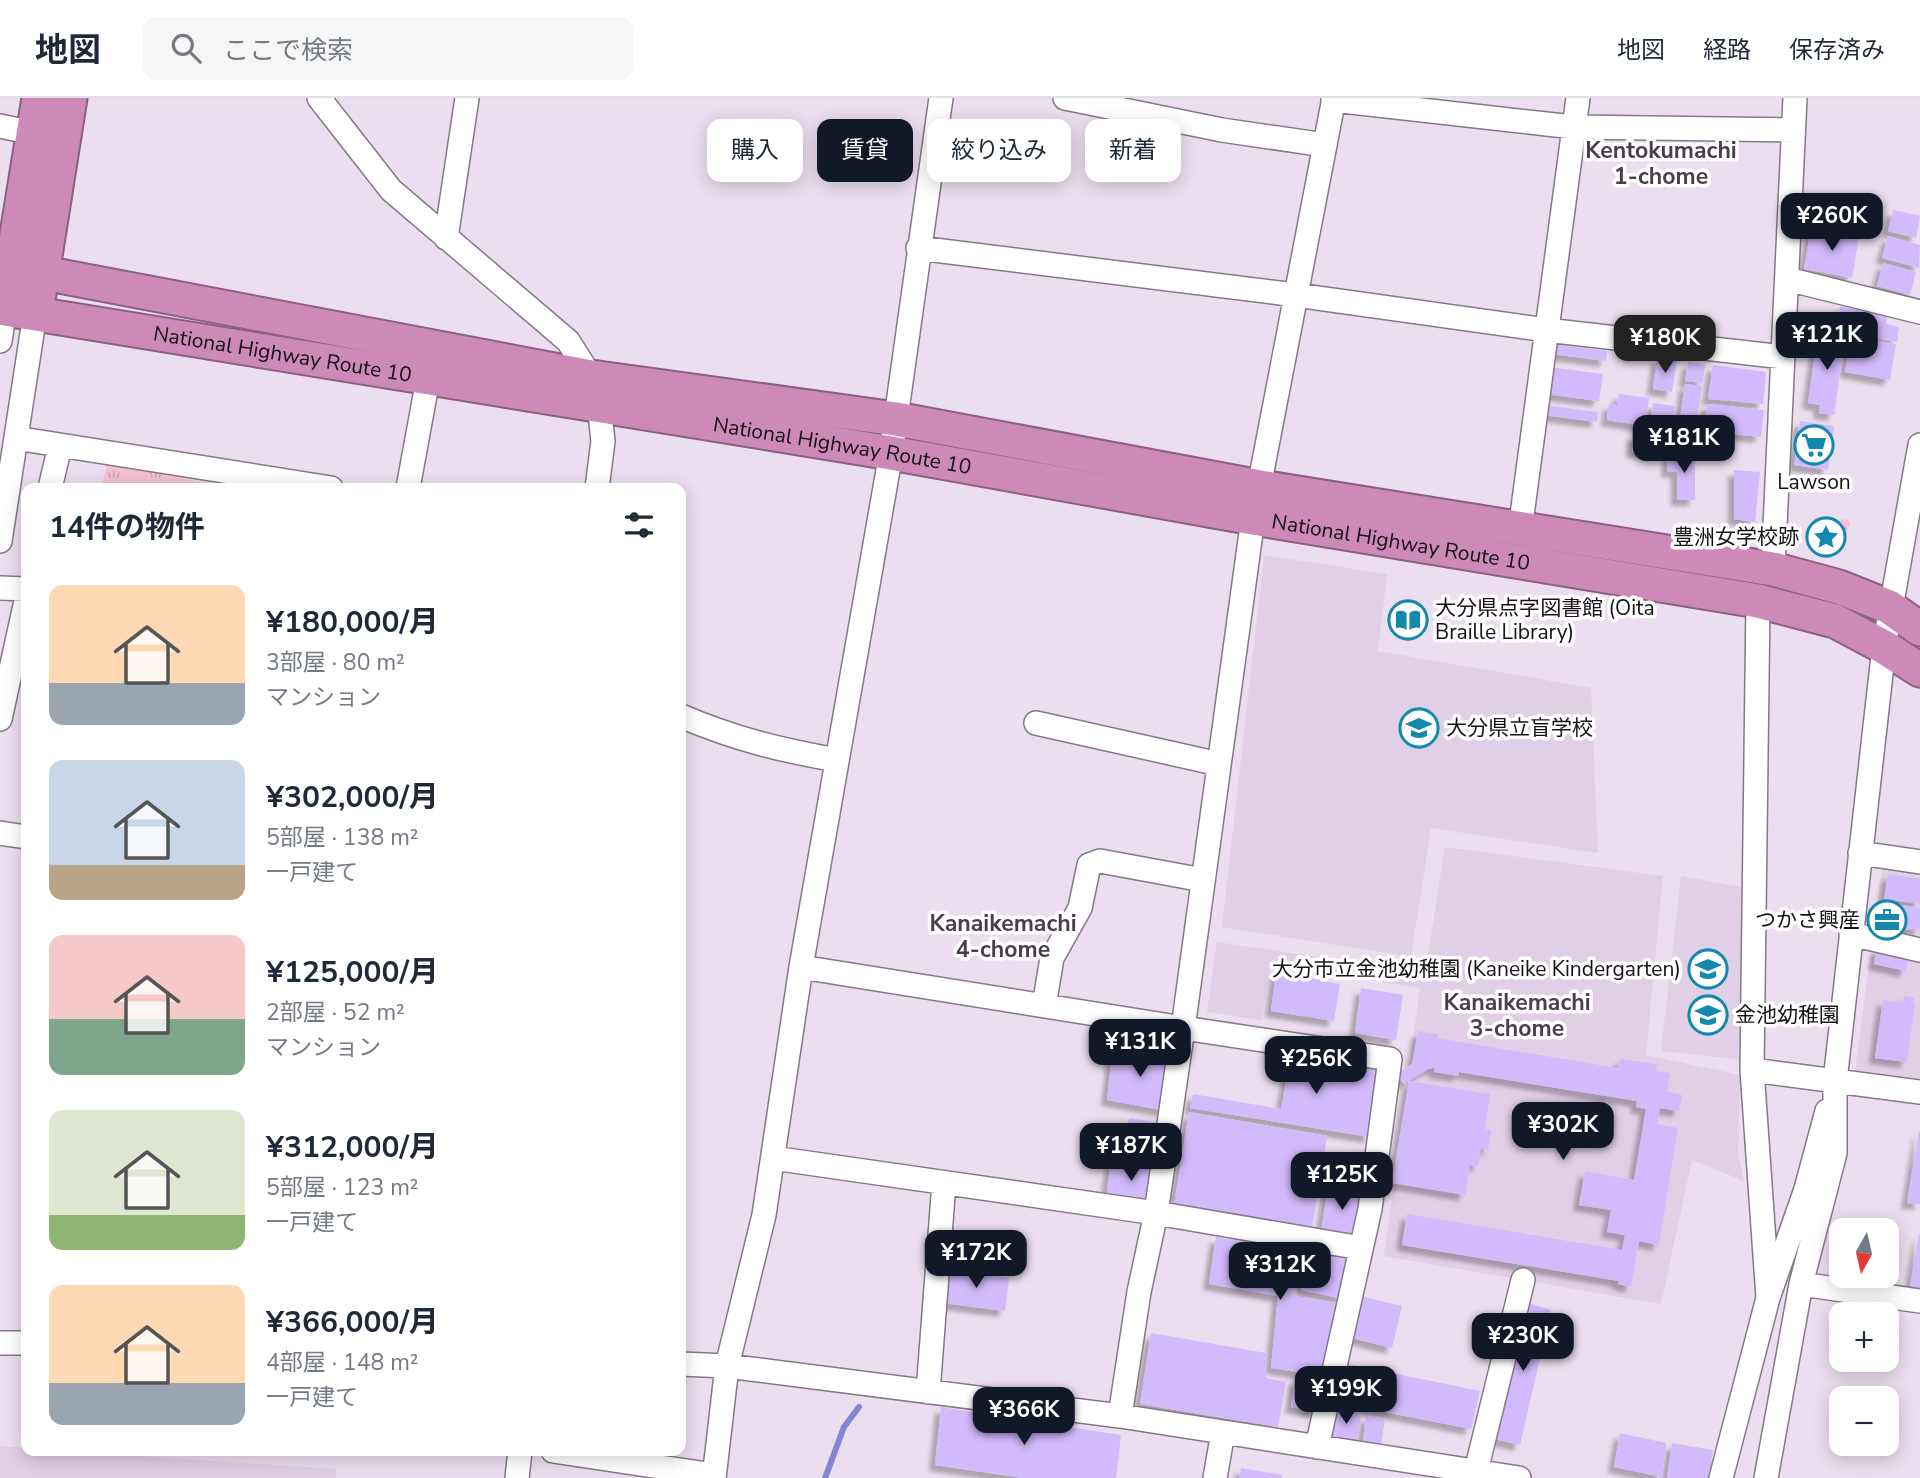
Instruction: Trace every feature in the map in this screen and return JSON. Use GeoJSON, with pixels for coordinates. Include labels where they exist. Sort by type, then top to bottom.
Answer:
{"type":"FeatureCollection","features":[{"type":"Feature","properties":{"kind":"highway"},"geometry":{"type":"LineString","coordinates":[[27,270],[33,133],[39,98]]}},
{"type":"Feature","properties":{"kind":"highway"},"geometry":{"type":"LineString","coordinates":[[20,311],[27,270],[70,98]]}},
{"type":"Feature","properties":{"kind":"highway","name":"National Highway Route 10"},"geometry":{"type":"LineString","coordinates":[[27,270],[891,453],[1256,502],[1520,530],[1773,569],[1839,587],[1889,607],[1920,629]]}},
{"type":"Feature","properties":{"kind":"highway","name":"National Highway Route 10"},"geometry":{"type":"LineString","coordinates":[[20,311],[428,379],[595,391],[896,419],[1256,502],[1758,601],[1835,621],[1884,646],[1920,670]]}},
{"type":"Feature","properties":{"kind":"street"},"geometry":{"type":"LineString","coordinates":[[319,98],[391,190],[568,341],[595,391],[603,441],[598,483]]}},
{"type":"Feature","properties":{"kind":"street"},"geometry":{"type":"LineString","coordinates":[[446,237],[467,98]]}},
{"type":"Feature","properties":{"kind":"street"},"geometry":{"type":"LineString","coordinates":[[586,1456],[714,1476],[727,1366],[764,1215],[801,967],[891,453],[941,98]]}},
{"type":"Feature","properties":{"kind":"street"},"geometry":{"type":"LineString","coordinates":[[1065,98],[1222,130],[1325,145]]}},
{"type":"Feature","properties":{"kind":"street"},"geometry":{"type":"LineString","coordinates":[[1520,530],[1578,98]]}},
{"type":"Feature","properties":{"kind":"street"},"geometry":{"type":"LineString","coordinates":[[1773,569],[1795,98]]}},
{"type":"Feature","properties":{"kind":"street"},"geometry":{"type":"LineString","coordinates":[[1120,1416],[1139,1293],[1156,1213],[1256,502],[1334,99],[1573,127],[1794,130]]}},
{"type":"Feature","properties":{"kind":"street"},"geometry":{"type":"LineString","coordinates":[[0,126],[33,133]]}},
{"type":"Feature","properties":{"kind":"street"},"geometry":{"type":"LineString","coordinates":[[918,248],[1296,295],[1546,330],[1783,358]]}},
{"type":"Feature","properties":{"kind":"street"},"geometry":{"type":"LineString","coordinates":[[1787,279],[1920,312]]}},
{"type":"Feature","properties":{"kind":"street"},"geometry":{"type":"LineString","coordinates":[[0,341],[20,311]]}},
{"type":"Feature","properties":{"kind":"street"},"geometry":{"type":"LineString","coordinates":[[0,541],[20,311]]}},
{"type":"Feature","properties":{"kind":"street"},"geometry":{"type":"LineString","coordinates":[[409,483],[428,379]]}},
{"type":"Feature","properties":{"kind":"street"},"geometry":{"type":"LineString","coordinates":[[28,440],[299,483]]}},
{"type":"Feature","properties":{"kind":"street"},"geometry":{"type":"LineString","coordinates":[[1766,1478],[1801,1284],[1835,1153],[1835,1081],[1884,646],[1889,607],[1913,522],[1920,445]]}},
{"type":"Feature","properties":{"kind":"street"},"geometry":{"type":"LineString","coordinates":[[51,483],[60,446]]}},
{"type":"Feature","properties":{"kind":"street"},"geometry":{"type":"LineString","coordinates":[[0,588],[21,589]]}},
{"type":"Feature","properties":{"kind":"street"},"geometry":{"type":"LineString","coordinates":[[1758,601],[1752,1070],[1768,1298]]}},
{"type":"Feature","properties":{"kind":"street"},"geometry":{"type":"LineString","coordinates":[[0,719],[21,624]]}},
{"type":"Feature","properties":{"kind":"street"},"geometry":{"type":"LineString","coordinates":[[686,718],[723,734],[783,750],[837,760]]}},
{"type":"Feature","properties":{"kind":"street"},"geometry":{"type":"LineString","coordinates":[[1036,723],[1219,764]]}},
{"type":"Feature","properties":{"kind":"street"},"geometry":{"type":"LineString","coordinates":[[0,834],[21,836]]}},
{"type":"Feature","properties":{"kind":"street"},"geometry":{"type":"LineString","coordinates":[[1860,853],[1920,862]]}},
{"type":"Feature","properties":{"kind":"street"},"geometry":{"type":"LineString","coordinates":[[1044,1006],[1052,958],[1080,908],[1089,865],[1100,861],[1203,880]]}},
{"type":"Feature","properties":{"kind":"street"},"geometry":{"type":"LineString","coordinates":[[1851,934],[1920,950]]}},
{"type":"Feature","properties":{"kind":"street"},"geometry":{"type":"LineString","coordinates":[[801,967],[1390,1059],[1370,1209],[1317,1447]]}},
{"type":"Feature","properties":{"kind":"street"},"geometry":{"type":"LineString","coordinates":[[1752,1070],[1920,1092]]}},
{"type":"Feature","properties":{"kind":"street"},"geometry":{"type":"LineString","coordinates":[[1721,1478],[1768,1298],[1806,1189],[1835,1081]]}},
{"type":"Feature","properties":{"kind":"street"},"geometry":{"type":"LineString","coordinates":[[773,1158],[1156,1213],[1361,1248]]}},
{"type":"Feature","properties":{"kind":"street"},"geometry":{"type":"LineString","coordinates":[[928,1392],[944,1183]]}},
{"type":"Feature","properties":{"kind":"street"},"geometry":{"type":"LineString","coordinates":[[1476,1471],[1523,1280]]}},
{"type":"Feature","properties":{"kind":"street"},"geometry":{"type":"LineString","coordinates":[[1801,1284],[1920,1301]]}},
{"type":"Feature","properties":{"kind":"street"},"geometry":{"type":"LineString","coordinates":[[0,1343],[21,1343]]}},
{"type":"Feature","properties":{"kind":"street"},"geometry":{"type":"LineString","coordinates":[[686,1364],[727,1366],[1120,1416],[1519,1478]]}},
{"type":"Feature","properties":{"kind":"street"},"geometry":{"type":"LineString","coordinates":[[1215,1478],[1223,1432]]}},
{"type":"Feature","properties":{"kind":"street"},"geometry":{"type":"LineString","coordinates":[[517,1478],[519,1456]]}},
{"type":"Feature","properties":{"kind":"shaded area","name":"大分県立盲学校"},"geometry":{"type":"Polygon","coordinates":[[[1264,555],[1387,574],[1378,651],[1591,688],[1598,853],[1431,828],[1411,957],[1222,927],[1264,555]]]}},
{"type":"Feature","properties":{"kind":"shaded area"},"geometry":{"type":"Polygon","coordinates":[[[1445,847],[1663,876],[1646,1055],[1740,1075],[1738,1153],[1744,1181],[1692,1160],[1661,1304],[1384,1256],[1420,988],[1271,964],[1261,1020],[1207,1012],[1217,942],[1425,973],[1445,847]]]}},
{"type":"Feature","properties":{"kind":"shaded area"},"geometry":{"type":"Polygon","coordinates":[[[1882,868],[1920,874],[1920,945],[1873,934],[1882,868]]]}},
{"type":"Feature","properties":{"kind":"shaded area","name":"大分市立金池幼稚園 (Kaneike Kindergarten)"},"geometry":{"type":"Polygon","coordinates":[[[1681,876],[1746,888],[1745,1060],[1661,1051],[1681,876]]]}},
{"type":"Feature","properties":{"kind":"shaded area"},"geometry":{"type":"Polygon","coordinates":[[[1872,942],[1920,953],[1920,1081],[1855,1072],[1872,942]]]}},
{"type":"Feature","properties":{"kind":"shaded area"},"geometry":{"type":"Polygon","coordinates":[[[0,1446],[21,1448],[21,1456],[140,1456],[336,1469],[336,1478],[0,1478],[0,1446]]]}},
{"type":"Feature","properties":{"kind":"green space"},"geometry":{"type":"Polygon","coordinates":[[[107,464],[207,483],[102,483],[107,464]]]}},
{"type":"Feature","properties":{"kind":"green space"},"geometry":{"type":"Polygon","coordinates":[[[1844,519],[1850,524],[1842,540],[1820,538],[1820,532],[1844,519]]]}},
{"type":"Feature","properties":{"kind":"building"},"geometry":{"type":"Polygon","coordinates":[[[1893,210],[1920,216],[1916,238],[1888,231],[1893,210]]]}},
{"type":"Feature","properties":{"kind":"building"},"geometry":{"type":"Polygon","coordinates":[[[1811,229],[1859,237],[1852,278],[1804,269],[1811,229]]]}},
{"type":"Feature","properties":{"kind":"building"},"geometry":{"type":"Polygon","coordinates":[[[1888,236],[1920,245],[1919,268],[1882,258],[1888,236]]]}},
{"type":"Feature","properties":{"kind":"building"},"geometry":{"type":"Polygon","coordinates":[[[1883,263],[1916,272],[1910,295],[1877,286],[1883,263]]]}},
{"type":"Feature","properties":{"kind":"building"},"geometry":{"type":"Polygon","coordinates":[[[1840,307],[1866,311],[1862,332],[1837,328],[1840,307]]]}},
{"type":"Feature","properties":{"kind":"building"},"geometry":{"type":"Polygon","coordinates":[[[1869,312],[1887,315],[1886,324],[1899,327],[1897,342],[1865,337],[1869,312]]]}},
{"type":"Feature","properties":{"kind":"building"},"geometry":{"type":"Polygon","coordinates":[[[1818,333],[1845,337],[1834,415],[1819,413],[1820,405],[1808,403],[1818,333]]]}},
{"type":"Feature","properties":{"kind":"building"},"geometry":{"type":"Polygon","coordinates":[[[1851,336],[1896,344],[1890,380],[1845,372],[1851,336]]]}},
{"type":"Feature","properties":{"kind":"building"},"geometry":{"type":"Polygon","coordinates":[[[1553,344],[1607,351],[1606,361],[1552,354],[1553,344]]]}},
{"type":"Feature","properties":{"kind":"building"},"geometry":{"type":"Polygon","coordinates":[[[1657,358],[1677,360],[1672,392],[1653,389],[1657,358]]]}},
{"type":"Feature","properties":{"kind":"building"},"geometry":{"type":"Polygon","coordinates":[[[1688,362],[1705,365],[1703,383],[1685,381],[1688,362]]]}},
{"type":"Feature","properties":{"kind":"building"},"geometry":{"type":"Polygon","coordinates":[[[1713,365],[1766,372],[1763,404],[1708,399],[1713,365]]]}},
{"type":"Feature","properties":{"kind":"building"},"geometry":{"type":"Polygon","coordinates":[[[1550,367],[1603,374],[1599,401],[1546,394],[1550,367]]]}},
{"type":"Feature","properties":{"kind":"building"},"geometry":{"type":"Polygon","coordinates":[[[1685,384],[1702,386],[1697,421],[1680,418],[1685,384]]]}},
{"type":"Feature","properties":{"kind":"building"},"geometry":{"type":"Polygon","coordinates":[[[1619,394],[1649,398],[1645,426],[1607,420],[1609,404],[1617,405],[1619,394]]]}},
{"type":"Feature","properties":{"kind":"building"},"geometry":{"type":"Polygon","coordinates":[[[1653,403],[1675,406],[1674,420],[1689,423],[1698,429],[1695,448],[1663,427],[1650,424],[1653,403]]]}},
{"type":"Feature","properties":{"kind":"building"},"geometry":{"type":"Polygon","coordinates":[[[1707,404],[1764,410],[1761,437],[1704,431],[1707,404]]]}},
{"type":"Feature","properties":{"kind":"building"},"geometry":{"type":"Polygon","coordinates":[[[1544,405],[1598,412],[1597,422],[1543,415],[1544,405]]]}},
{"type":"Feature","properties":{"kind":"building","name":"Lawson"},"geometry":{"type":"Polygon","coordinates":[[[1800,421],[1834,426],[1828,470],[1794,465],[1800,421]]]}},
{"type":"Feature","properties":{"kind":"building"},"geometry":{"type":"Polygon","coordinates":[[[1633,435],[1657,435],[1656,453],[1632,452],[1633,435]]]}},
{"type":"Feature","properties":{"kind":"building"},"geometry":{"type":"Polygon","coordinates":[[[1668,455],[1695,455],[1695,500],[1677,500],[1677,472],[1667,471],[1668,455]]]}},
{"type":"Feature","properties":{"kind":"building"},"geometry":{"type":"Polygon","coordinates":[[[1734,470],[1760,472],[1755,522],[1734,519],[1734,470]]]}},
{"type":"Feature","properties":{"kind":"building"},"geometry":{"type":"Polygon","coordinates":[[[1888,874],[1920,879],[1920,904],[1884,899],[1888,874]]]}},
{"type":"Feature","properties":{"kind":"building"},"geometry":{"type":"Polygon","coordinates":[[[1883,902],[1920,908],[1920,929],[1880,925],[1883,902]]]}},
{"type":"Feature","properties":{"kind":"building"},"geometry":{"type":"Polygon","coordinates":[[[1877,948],[1909,954],[1906,971],[1874,964],[1877,948]]]}},
{"type":"Feature","properties":{"kind":"building"},"geometry":{"type":"Polygon","coordinates":[[[1276,972],[1340,984],[1334,1021],[1271,1011],[1276,972]]]}},
{"type":"Feature","properties":{"kind":"building"},"geometry":{"type":"Polygon","coordinates":[[[1361,988],[1403,995],[1396,1040],[1355,1033],[1361,988]]]}},
{"type":"Feature","properties":{"kind":"building"},"geometry":{"type":"Polygon","coordinates":[[[1904,996],[1914,998],[1915,1004],[1907,1062],[1875,1058],[1883,1000],[1903,1003],[1904,996]]]}},
{"type":"Feature","properties":{"kind":"building"},"geometry":{"type":"Polygon","coordinates":[[[1418,1031],[1438,1034],[1437,1038],[1618,1068],[1620,1059],[1657,1064],[1656,1071],[1670,1073],[1667,1092],[1682,1095],[1679,1111],[1660,1108],[1657,1124],[1678,1128],[1659,1245],[1639,1241],[1631,1287],[1618,1284],[1619,1281],[1402,1245],[1407,1214],[1622,1250],[1625,1235],[1607,1232],[1611,1210],[1579,1205],[1585,1171],[1634,1180],[1646,1109],[1636,1107],[1637,1101],[1459,1072],[1459,1076],[1434,1072],[1435,1068],[1428,1069],[1404,1084],[1397,1075],[1412,1064],[1418,1031]]]}},
{"type":"Feature","properties":{"kind":"building"},"geometry":{"type":"Polygon","coordinates":[[[1113,1047],[1175,1059],[1167,1111],[1107,1100],[1113,1047]]]}},
{"type":"Feature","properties":{"kind":"building"},"geometry":{"type":"Polygon","coordinates":[[[1292,1050],[1381,1063],[1370,1137],[1190,1108],[1193,1094],[1281,1109],[1292,1050]]]}},
{"type":"Feature","properties":{"kind":"building"},"geometry":{"type":"Polygon","coordinates":[[[1409,1081],[1490,1094],[1485,1129],[1491,1130],[1488,1150],[1481,1148],[1478,1166],[1470,1165],[1465,1195],[1392,1183],[1409,1081]]]}},
{"type":"Feature","properties":{"kind":"building"},"geometry":{"type":"Polygon","coordinates":[[[1189,1112],[1327,1136],[1312,1229],[1174,1205],[1189,1112]]]}},
{"type":"Feature","properties":{"kind":"building"},"geometry":{"type":"Polygon","coordinates":[[[1129,1118],[1165,1124],[1159,1162],[1123,1155],[1129,1118]]]}},
{"type":"Feature","properties":{"kind":"building"},"geometry":{"type":"Polygon","coordinates":[[[1920,1131],[1920,1204],[1907,1203],[1920,1131]]]}},
{"type":"Feature","properties":{"kind":"building"},"geometry":{"type":"Polygon","coordinates":[[[1111,1159],[1158,1167],[1151,1206],[1106,1199],[1111,1159]]]}},
{"type":"Feature","properties":{"kind":"building"},"geometry":{"type":"Polygon","coordinates":[[[1328,1188],[1364,1194],[1356,1236],[1321,1231],[1328,1188]]]}},
{"type":"Feature","properties":{"kind":"building"},"geometry":{"type":"Polygon","coordinates":[[[1920,1234],[1920,1288],[1910,1287],[1920,1234]]]}},
{"type":"Feature","properties":{"kind":"building"},"geometry":{"type":"Polygon","coordinates":[[[1216,1237],[1300,1250],[1294,1296],[1343,1304],[1324,1376],[1271,1368],[1278,1296],[1209,1284],[1216,1237]]]}},
{"type":"Feature","properties":{"kind":"building"},"geometry":{"type":"Polygon","coordinates":[[[1307,1248],[1353,1255],[1343,1299],[1301,1290],[1307,1248]]]}},
{"type":"Feature","properties":{"kind":"building"},"geometry":{"type":"Polygon","coordinates":[[[946,1270],[1009,1278],[1005,1311],[942,1303],[946,1270]]]}},
{"type":"Feature","properties":{"kind":"building"},"geometry":{"type":"Polygon","coordinates":[[[1361,1296],[1402,1306],[1392,1348],[1352,1338],[1361,1296]]]}},
{"type":"Feature","properties":{"kind":"building"},"geometry":{"type":"Polygon","coordinates":[[[1525,1302],[1551,1310],[1520,1445],[1495,1439],[1525,1302]]]}},
{"type":"Feature","properties":{"kind":"building"},"geometry":{"type":"Polygon","coordinates":[[[1151,1333],[1266,1353],[1266,1378],[1286,1382],[1278,1427],[1140,1404],[1151,1333]]]}},
{"type":"Feature","properties":{"kind":"building"},"geometry":{"type":"Polygon","coordinates":[[[1348,1364],[1480,1391],[1471,1429],[1340,1403],[1348,1364]]]}},
{"type":"Feature","properties":{"kind":"building"},"geometry":{"type":"Polygon","coordinates":[[[1295,1379],[1322,1384],[1317,1412],[1291,1407],[1295,1379]]]}},
{"type":"Feature","properties":{"kind":"building"},"geometry":{"type":"Polygon","coordinates":[[[941,1407],[1121,1435],[1116,1478],[1023,1478],[935,1465],[941,1407]]]}},
{"type":"Feature","properties":{"kind":"building"},"geometry":{"type":"Polygon","coordinates":[[[1336,1409],[1361,1415],[1357,1442],[1330,1437],[1336,1409]]]}},
{"type":"Feature","properties":{"kind":"building"},"geometry":{"type":"Polygon","coordinates":[[[1366,1416],[1385,1419],[1381,1445],[1363,1442],[1366,1416]]]}},
{"type":"Feature","properties":{"kind":"building"},"geometry":{"type":"Polygon","coordinates":[[[1620,1433],[1666,1443],[1662,1477],[1614,1467],[1620,1433]]]}},
{"type":"Feature","properties":{"kind":"building"},"geometry":{"type":"Polygon","coordinates":[[[1672,1443],[1713,1450],[1709,1478],[1667,1478],[1672,1443]]]}},
{"type":"Feature","properties":{"kind":"building"},"geometry":{"type":"Polygon","coordinates":[[[1241,1468],[1282,1475],[1281,1478],[1239,1478],[1241,1468]]]}},
{"type":"Feature","properties":{"kind":"waterway"},"geometry":{"type":"LineString","coordinates":[[825,1478],[844,1427],[859,1407]]}},
{"type":"Feature","properties":{"kind":"place","name":"Lawson"},"geometry":{"type":"Point","coordinates":[1814,445]}},
{"type":"Feature","properties":{"kind":"place","name":"豊洲女学校跡"},"geometry":{"type":"Point","coordinates":[1826,537]}},
{"type":"Feature","properties":{"kind":"place","name":"大分県点字図書館 (Oita Braille Library)"},"geometry":{"type":"Point","coordinates":[1408,620]}},
{"type":"Feature","properties":{"kind":"place","name":"大分県立盲学校"},"geometry":{"type":"Point","coordinates":[1419,728]}},
{"type":"Feature","properties":{"kind":"place","name":"つかさ興産"},"geometry":{"type":"Point","coordinates":[1887,920]}},
{"type":"Feature","properties":{"kind":"place","name":"大分市立金池幼稚園 (Kaneike Kindergarten)"},"geometry":{"type":"Point","coordinates":[1708,969]}},
{"type":"Feature","properties":{"kind":"place","name":"金池幼稚園"},"geometry":{"type":"Point","coordinates":[1708,1015]}},
{"type":"Feature","properties":{"kind":"district","name":"Kentokumachi 1-chome"},"geometry":{"type":"Point","coordinates":[1661,163]}},
{"type":"Feature","properties":{"kind":"district","name":"Kanaikemachi 4-chome"},"geometry":{"type":"Point","coordinates":[1003,936]}},
{"type":"Feature","properties":{"kind":"district","name":"Kanaikemachi 3-chome"},"geometry":{"type":"Point","coordinates":[1517,1015]}}]}
